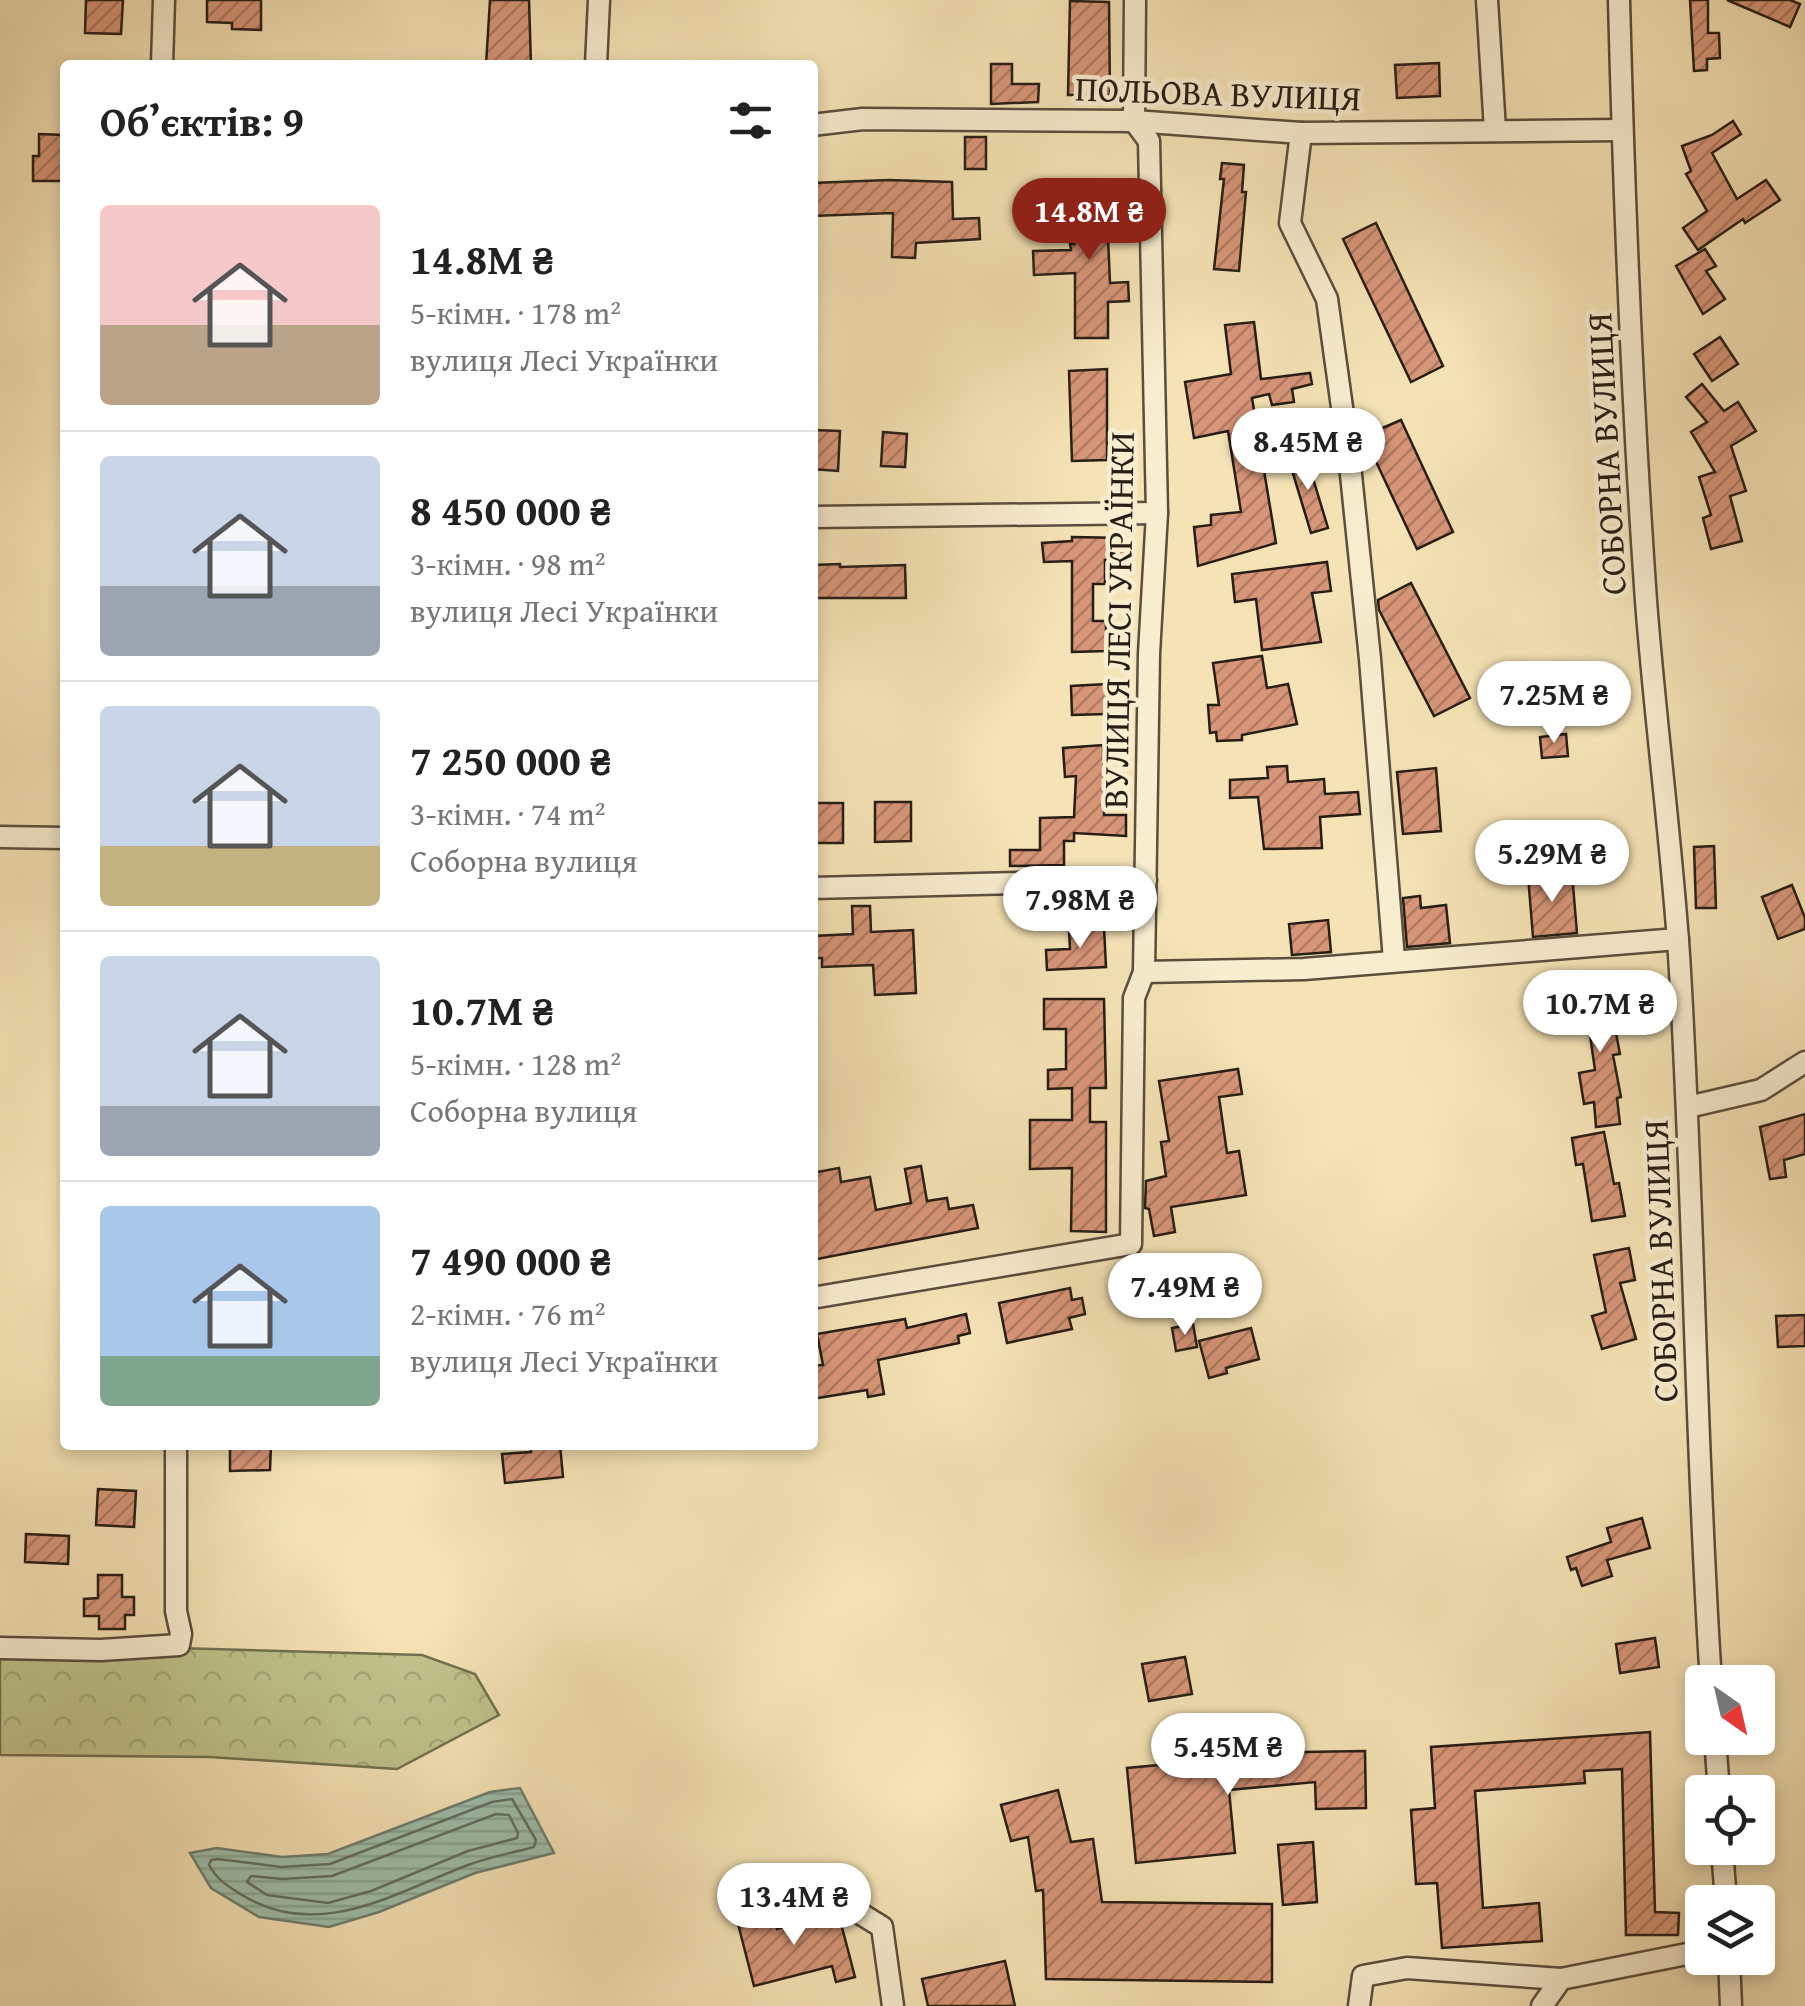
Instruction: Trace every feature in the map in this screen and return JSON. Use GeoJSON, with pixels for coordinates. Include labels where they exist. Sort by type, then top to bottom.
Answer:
{"type":"FeatureCollection","features":[{"type":"Feature","properties":{"kind":"street"},"geometry":{"type":"LineString","coordinates":[[162,60],[164,0]]}},
{"type":"Feature","properties":{"kind":"street"},"geometry":{"type":"LineString","coordinates":[[596,60],[599,0]]}},
{"type":"Feature","properties":{"kind":"street","name":"ВУЛИЦЯ ЛЕСІ УКРАЇНКИ"},"geometry":{"type":"LineString","coordinates":[[818,1297],[1131,1244],[1134,998],[1144,972],[1149,654],[1157,513],[1148,141],[1134,121],[1135,0]]}},
{"type":"Feature","properties":{"kind":"street"},"geometry":{"type":"LineString","coordinates":[[1487,0],[1494,130]]}},
{"type":"Feature","properties":{"kind":"street","name":"СОБОРНА ВУЛИЦЯ"},"geometry":{"type":"LineString","coordinates":[[1619,0],[1646,600],[1678,939],[1688,1106],[1700,1523],[1710,1665]]}},
{"type":"Feature","properties":{"kind":"street","name":"ПОЛЬОВА ВУЛИЦЯ"},"geometry":{"type":"LineString","coordinates":[[818,124],[862,119],[1134,121],[1301,132],[1622,130]]}},
{"type":"Feature","properties":{"kind":"street"},"geometry":{"type":"LineString","coordinates":[[1301,132],[1290,223],[1327,298],[1350,466],[1370,660],[1394,960]]}},
{"type":"Feature","properties":{"kind":"street"},"geometry":{"type":"LineString","coordinates":[[818,517],[1157,513]]}},
{"type":"Feature","properties":{"kind":"street"},"geometry":{"type":"LineString","coordinates":[[0,836],[60,838]]}},
{"type":"Feature","properties":{"kind":"street"},"geometry":{"type":"LineString","coordinates":[[818,888],[1146,880]]}},
{"type":"Feature","properties":{"kind":"street"},"geometry":{"type":"LineString","coordinates":[[1144,972],[1304,969],[1678,939]]}},
{"type":"Feature","properties":{"kind":"street"},"geometry":{"type":"LineString","coordinates":[[1688,1106],[1761,1090],[1805,1062]]}},
{"type":"Feature","properties":{"kind":"street"},"geometry":{"type":"LineString","coordinates":[[0,1648],[101,1650],[178,1645],[181,1634],[176,1612],[176,1450]]}},
{"type":"Feature","properties":{"kind":"street"},"geometry":{"type":"LineString","coordinates":[[861,1914],[882,1927],[893,2006]]}},
{"type":"Feature","properties":{"kind":"street"},"geometry":{"type":"LineString","coordinates":[[1359,2006],[1363,1976],[1408,1968],[1561,1979],[1685,1953]]}},
{"type":"Feature","properties":{"kind":"street"},"geometry":{"type":"LineString","coordinates":[[1730,1975],[1731,2006]]}},
{"type":"Feature","properties":{"kind":"street"},"geometry":{"type":"LineString","coordinates":[[1542,2006],[1561,1979]]}},
{"type":"Feature","properties":{"kind":"green space"},"geometry":{"type":"Polygon","coordinates":[[[0,1643],[422,1655],[475,1674],[499,1715],[397,1769],[209,1757],[0,1755],[0,1643]]]}},
{"type":"Feature","properties":{"kind":"water"},"geometry":{"type":"Polygon","coordinates":[[[520,1788],[554,1853],[475,1873],[379,1912],[329,1927],[259,1917],[211,1888],[190,1853],[217,1848],[282,1857],[328,1854],[490,1792],[520,1788]]]}},
{"type":"Feature","properties":{"kind":"building"},"geometry":{"type":"Polygon","coordinates":[[[86,0],[123,0],[121,34],[85,33],[86,0]]]}},
{"type":"Feature","properties":{"kind":"building"},"geometry":{"type":"Polygon","coordinates":[[[207,0],[261,0],[261,30],[232,29],[232,23],[207,22],[207,0]]]}},
{"type":"Feature","properties":{"kind":"building"},"geometry":{"type":"Polygon","coordinates":[[[490,0],[529,0],[531,60],[486,60],[490,0]]]}},
{"type":"Feature","properties":{"kind":"building"},"geometry":{"type":"Polygon","coordinates":[[[1690,0],[1708,0],[1708,33],[1719,33],[1720,58],[1707,59],[1707,70],[1694,71],[1690,0]]]}},
{"type":"Feature","properties":{"kind":"building"},"geometry":{"type":"Polygon","coordinates":[[[1727,0],[1790,0],[1800,4],[1790,27],[1727,0]]]}},
{"type":"Feature","properties":{"kind":"building"},"geometry":{"type":"Polygon","coordinates":[[[1070,1],[1109,2],[1110,95],[1068,95],[1070,1]]]}},
{"type":"Feature","properties":{"kind":"building"},"geometry":{"type":"Polygon","coordinates":[[[1439,63],[1440,96],[1397,98],[1395,65],[1439,63]]]}},
{"type":"Feature","properties":{"kind":"building"},"geometry":{"type":"Polygon","coordinates":[[[991,64],[1012,64],[1012,84],[1039,84],[1038,102],[991,104],[991,64]]]}},
{"type":"Feature","properties":{"kind":"building"},"geometry":{"type":"Polygon","coordinates":[[[1733,121],[1741,134],[1712,153],[1737,199],[1766,180],[1780,200],[1745,223],[1743,219],[1698,250],[1683,228],[1707,211],[1686,174],[1691,171],[1682,146],[1712,135],[1733,121]]]}},
{"type":"Feature","properties":{"kind":"building"},"geometry":{"type":"Polygon","coordinates":[[[39,134],[60,135],[60,181],[33,181],[33,156],[39,156],[39,134]]]}},
{"type":"Feature","properties":{"kind":"building"},"geometry":{"type":"Polygon","coordinates":[[[965,137],[986,137],[986,169],[965,169],[965,137]]]}},
{"type":"Feature","properties":{"kind":"building"},"geometry":{"type":"Polygon","coordinates":[[[1222,163],[1244,165],[1242,192],[1246,192],[1239,271],[1214,269],[1224,179],[1220,179],[1222,163]]]}},
{"type":"Feature","properties":{"kind":"building"},"geometry":{"type":"Polygon","coordinates":[[[952,182],[953,219],[979,218],[980,239],[916,243],[915,258],[892,257],[893,213],[818,216],[818,183],[952,182]]]}},
{"type":"Feature","properties":{"kind":"building"},"geometry":{"type":"Polygon","coordinates":[[[1074,190],[1109,190],[1108,220],[1124,220],[1125,237],[1108,238],[1110,283],[1128,282],[1129,301],[1108,302],[1108,338],[1075,338],[1075,273],[1034,275],[1033,251],[1071,250],[1070,244],[1074,244],[1074,190]]]}},
{"type":"Feature","properties":{"kind":"building"},"geometry":{"type":"Polygon","coordinates":[[[1376,223],[1443,366],[1411,382],[1343,239],[1376,223]]]}},
{"type":"Feature","properties":{"kind":"building"},"geometry":{"type":"Polygon","coordinates":[[[1705,249],[1716,266],[1706,271],[1725,299],[1703,314],[1676,266],[1705,249]]]}},
{"type":"Feature","properties":{"kind":"building"},"geometry":{"type":"Polygon","coordinates":[[[1254,322],[1261,379],[1310,373],[1312,384],[1292,389],[1294,402],[1272,405],[1269,394],[1252,398],[1276,543],[1198,566],[1194,527],[1211,525],[1211,515],[1241,512],[1228,431],[1194,438],[1185,382],[1231,374],[1225,325],[1254,322]]]}},
{"type":"Feature","properties":{"kind":"building"},"geometry":{"type":"Polygon","coordinates":[[[1720,337],[1738,364],[1712,381],[1694,354],[1720,337]]]}},
{"type":"Feature","properties":{"kind":"building"},"geometry":{"type":"Polygon","coordinates":[[[1107,369],[1107,460],[1072,461],[1069,371],[1107,369]]]}},
{"type":"Feature","properties":{"kind":"building"},"geometry":{"type":"Polygon","coordinates":[[[1702,384],[1724,411],[1738,402],[1756,431],[1731,446],[1746,491],[1730,496],[1742,541],[1711,549],[1703,518],[1711,515],[1699,477],[1715,472],[1691,432],[1707,422],[1686,397],[1702,384]]]}},
{"type":"Feature","properties":{"kind":"building"},"geometry":{"type":"Polygon","coordinates":[[[1401,420],[1453,532],[1417,549],[1364,436],[1401,420]]]}},
{"type":"Feature","properties":{"kind":"building"},"geometry":{"type":"Polygon","coordinates":[[[818,430],[840,431],[838,471],[818,469],[818,430]]]}},
{"type":"Feature","properties":{"kind":"building"},"geometry":{"type":"Polygon","coordinates":[[[883,432],[907,434],[905,467],[881,466],[883,432]]]}},
{"type":"Feature","properties":{"kind":"building"},"geometry":{"type":"Polygon","coordinates":[[[1305,452],[1328,528],[1311,533],[1288,457],[1305,452]]]}},
{"type":"Feature","properties":{"kind":"building"},"geometry":{"type":"Polygon","coordinates":[[[1072,537],[1124,538],[1124,560],[1105,560],[1105,584],[1093,584],[1093,621],[1106,621],[1106,651],[1072,652],[1072,561],[1044,562],[1042,543],[1072,541],[1072,537]]]}},
{"type":"Feature","properties":{"kind":"building"},"geometry":{"type":"Polygon","coordinates":[[[1327,562],[1331,591],[1312,593],[1321,642],[1262,650],[1256,599],[1235,602],[1232,574],[1327,562]]]}},
{"type":"Feature","properties":{"kind":"building"},"geometry":{"type":"Polygon","coordinates":[[[818,565],[905,565],[906,598],[818,598],[818,565]]]}},
{"type":"Feature","properties":{"kind":"building"},"geometry":{"type":"Polygon","coordinates":[[[1411,583],[1470,698],[1434,716],[1379,610],[1378,600],[1411,583]]]}},
{"type":"Feature","properties":{"kind":"building"},"geometry":{"type":"Polygon","coordinates":[[[1262,656],[1267,688],[1288,684],[1297,724],[1242,735],[1242,740],[1217,741],[1216,732],[1210,733],[1208,705],[1219,705],[1213,663],[1262,656]]]}},
{"type":"Feature","properties":{"kind":"building"},"geometry":{"type":"Polygon","coordinates":[[[1106,684],[1107,714],[1072,715],[1071,686],[1106,684]]]}},
{"type":"Feature","properties":{"kind":"building"},"geometry":{"type":"Polygon","coordinates":[[[1566,734],[1568,756],[1542,758],[1540,737],[1566,734]]]}},
{"type":"Feature","properties":{"kind":"building"},"geometry":{"type":"Polygon","coordinates":[[[1103,745],[1104,815],[1126,815],[1126,836],[1074,833],[1074,841],[1064,841],[1064,865],[1010,866],[1010,850],[1040,850],[1040,818],[1074,817],[1076,776],[1065,777],[1063,748],[1103,745]]]}},
{"type":"Feature","properties":{"kind":"building"},"geometry":{"type":"Polygon","coordinates":[[[1287,766],[1288,782],[1324,779],[1325,794],[1358,792],[1360,814],[1320,817],[1322,848],[1264,849],[1258,797],[1230,798],[1230,780],[1268,778],[1267,767],[1287,766]]]}},
{"type":"Feature","properties":{"kind":"building"},"geometry":{"type":"Polygon","coordinates":[[[1436,768],[1441,831],[1403,834],[1397,772],[1436,768]]]}},
{"type":"Feature","properties":{"kind":"building"},"geometry":{"type":"Polygon","coordinates":[[[875,802],[911,802],[911,841],[875,842],[875,802]]]}},
{"type":"Feature","properties":{"kind":"building"},"geometry":{"type":"Polygon","coordinates":[[[818,803],[843,803],[843,843],[818,843],[818,803]]]}},
{"type":"Feature","properties":{"kind":"building"},"geometry":{"type":"Polygon","coordinates":[[[1714,846],[1716,908],[1696,908],[1694,847],[1714,846]]]}},
{"type":"Feature","properties":{"kind":"building"},"geometry":{"type":"Polygon","coordinates":[[[1572,873],[1577,933],[1533,937],[1528,876],[1572,873]]]}},
{"type":"Feature","properties":{"kind":"building"},"geometry":{"type":"Polygon","coordinates":[[[1792,885],[1805,918],[1805,929],[1778,939],[1762,897],[1792,885]]]}},
{"type":"Feature","properties":{"kind":"building"},"geometry":{"type":"Polygon","coordinates":[[[1420,896],[1421,908],[1446,905],[1450,943],[1407,947],[1403,898],[1420,896]]]}},
{"type":"Feature","properties":{"kind":"building"},"geometry":{"type":"Polygon","coordinates":[[[852,906],[870,906],[871,932],[913,930],[916,993],[875,995],[873,965],[822,967],[818,936],[853,934],[852,906]]]}},
{"type":"Feature","properties":{"kind":"building"},"geometry":{"type":"Polygon","coordinates":[[[1328,920],[1331,952],[1292,955],[1289,924],[1328,920]]]}},
{"type":"Feature","properties":{"kind":"building"},"geometry":{"type":"Polygon","coordinates":[[[1104,927],[1106,967],[1047,970],[1046,950],[1070,949],[1069,929],[1104,927]]]}},
{"type":"Feature","properties":{"kind":"building"},"geometry":{"type":"Polygon","coordinates":[[[1607,986],[1620,1054],[1613,1055],[1621,1097],[1617,1098],[1620,1124],[1596,1127],[1594,1102],[1584,1104],[1579,1073],[1595,1070],[1588,1021],[1579,1022],[1574,992],[1607,986]]]}},
{"type":"Feature","properties":{"kind":"building"},"geometry":{"type":"Polygon","coordinates":[[[1044,999],[1104,999],[1106,1088],[1090,1088],[1090,1122],[1106,1122],[1106,1232],[1071,1231],[1072,1168],[1030,1169],[1030,1120],[1072,1120],[1072,1088],[1048,1089],[1048,1070],[1066,1069],[1066,1029],[1044,1029],[1044,999]]]}},
{"type":"Feature","properties":{"kind":"building"},"geometry":{"type":"Polygon","coordinates":[[[1238,1069],[1242,1094],[1219,1097],[1227,1153],[1239,1151],[1246,1195],[1171,1207],[1175,1232],[1154,1236],[1149,1209],[1145,1208],[1146,1181],[1166,1176],[1161,1142],[1169,1141],[1159,1081],[1238,1069]]]}},
{"type":"Feature","properties":{"kind":"building"},"geometry":{"type":"Polygon","coordinates":[[[1805,1114],[1805,1154],[1784,1160],[1786,1177],[1770,1179],[1760,1127],[1805,1114]]]}},
{"type":"Feature","properties":{"kind":"building"},"geometry":{"type":"Polygon","coordinates":[[[1604,1132],[1625,1216],[1592,1221],[1583,1164],[1576,1165],[1572,1138],[1604,1132]]]}},
{"type":"Feature","properties":{"kind":"building"},"geometry":{"type":"Polygon","coordinates":[[[921,1166],[927,1201],[947,1198],[949,1209],[973,1205],[978,1228],[818,1259],[818,1172],[839,1168],[841,1182],[870,1177],[876,1210],[911,1203],[905,1169],[921,1166]]]}},
{"type":"Feature","properties":{"kind":"building"},"geometry":{"type":"Polygon","coordinates":[[[1629,1248],[1635,1280],[1620,1283],[1636,1339],[1602,1349],[1592,1316],[1606,1312],[1594,1255],[1629,1248]]]}},
{"type":"Feature","properties":{"kind":"building"},"geometry":{"type":"Polygon","coordinates":[[[1235,1259],[1240,1282],[1187,1293],[1183,1270],[1235,1259]]]}},
{"type":"Feature","properties":{"kind":"building"},"geometry":{"type":"Polygon","coordinates":[[[1070,1288],[1072,1300],[1082,1298],[1085,1314],[1069,1318],[1072,1329],[1007,1343],[999,1303],[1070,1288]]]}},
{"type":"Feature","properties":{"kind":"building"},"geometry":{"type":"Polygon","coordinates":[[[966,1314],[970,1333],[958,1336],[959,1343],[878,1360],[884,1394],[868,1397],[867,1390],[818,1398],[818,1365],[823,1365],[818,1334],[905,1319],[907,1328],[966,1314]]]}},
{"type":"Feature","properties":{"kind":"building"},"geometry":{"type":"Polygon","coordinates":[[[1805,1315],[1805,1346],[1778,1347],[1776,1316],[1805,1315]]]}},
{"type":"Feature","properties":{"kind":"building"},"geometry":{"type":"Polygon","coordinates":[[[1193,1324],[1197,1347],[1176,1351],[1172,1328],[1193,1324]]]}},
{"type":"Feature","properties":{"kind":"building"},"geometry":{"type":"Polygon","coordinates":[[[1251,1328],[1259,1359],[1226,1368],[1227,1373],[1209,1378],[1199,1341],[1251,1328]]]}},
{"type":"Feature","properties":{"kind":"building"},"geometry":{"type":"Polygon","coordinates":[[[230,1450],[271,1450],[270,1470],[230,1471],[230,1450]]]}},
{"type":"Feature","properties":{"kind":"building"},"geometry":{"type":"Polygon","coordinates":[[[560,1450],[563,1477],[505,1483],[502,1454],[560,1450]]]}},
{"type":"Feature","properties":{"kind":"building"},"geometry":{"type":"Polygon","coordinates":[[[98,1489],[136,1491],[134,1527],[96,1525],[98,1489]]]}},
{"type":"Feature","properties":{"kind":"building"},"geometry":{"type":"Polygon","coordinates":[[[1642,1518],[1650,1548],[1607,1560],[1612,1576],[1582,1586],[1567,1557],[1611,1542],[1607,1528],[1642,1518]]]}},
{"type":"Feature","properties":{"kind":"building"},"geometry":{"type":"Polygon","coordinates":[[[26,1534],[69,1536],[68,1564],[25,1562],[26,1534]]]}},
{"type":"Feature","properties":{"kind":"building"},"geometry":{"type":"Polygon","coordinates":[[[98,1575],[122,1575],[122,1597],[134,1597],[134,1615],[125,1615],[125,1629],[99,1629],[99,1616],[84,1616],[84,1599],[98,1598],[98,1575]]]}},
{"type":"Feature","properties":{"kind":"building"},"geometry":{"type":"Polygon","coordinates":[[[1655,1638],[1659,1667],[1620,1673],[1616,1644],[1655,1638]]]}},
{"type":"Feature","properties":{"kind":"building"},"geometry":{"type":"Polygon","coordinates":[[[1185,1657],[1192,1694],[1149,1701],[1142,1664],[1185,1657]]]}},
{"type":"Feature","properties":{"kind":"building"},"geometry":{"type":"Polygon","coordinates":[[[1650,1732],[1655,1912],[1679,1913],[1678,1935],[1626,1935],[1622,1769],[1584,1771],[1585,1783],[1475,1791],[1483,1908],[1539,1903],[1542,1941],[1442,1948],[1437,1883],[1416,1884],[1411,1810],[1435,1808],[1431,1747],[1650,1732]]]}},
{"type":"Feature","properties":{"kind":"building"},"geometry":{"type":"Polygon","coordinates":[[[1365,1751],[1366,1808],[1316,1809],[1315,1782],[1229,1790],[1235,1853],[1136,1863],[1127,1768],[1302,1752],[1365,1751]]]}},
{"type":"Feature","properties":{"kind":"building"},"geometry":{"type":"Polygon","coordinates":[[[1058,1790],[1071,1842],[1093,1839],[1102,1902],[1272,1904],[1272,1982],[1046,1979],[1043,1890],[1036,1891],[1028,1837],[1011,1841],[1001,1805],[1058,1790]]]}},
{"type":"Feature","properties":{"kind":"building"},"geometry":{"type":"Polygon","coordinates":[[[1313,1842],[1317,1902],[1283,1905],[1278,1845],[1313,1842]]]}},
{"type":"Feature","properties":{"kind":"building"},"geometry":{"type":"Polygon","coordinates":[[[772,1911],[777,1929],[838,1912],[855,1977],[836,1982],[832,1966],[754,1986],[737,1920],[772,1911]]]}},
{"type":"Feature","properties":{"kind":"building"},"geometry":{"type":"Polygon","coordinates":[[[1005,1961],[1015,2006],[928,2006],[922,1979],[1005,1961]]]}}]}
